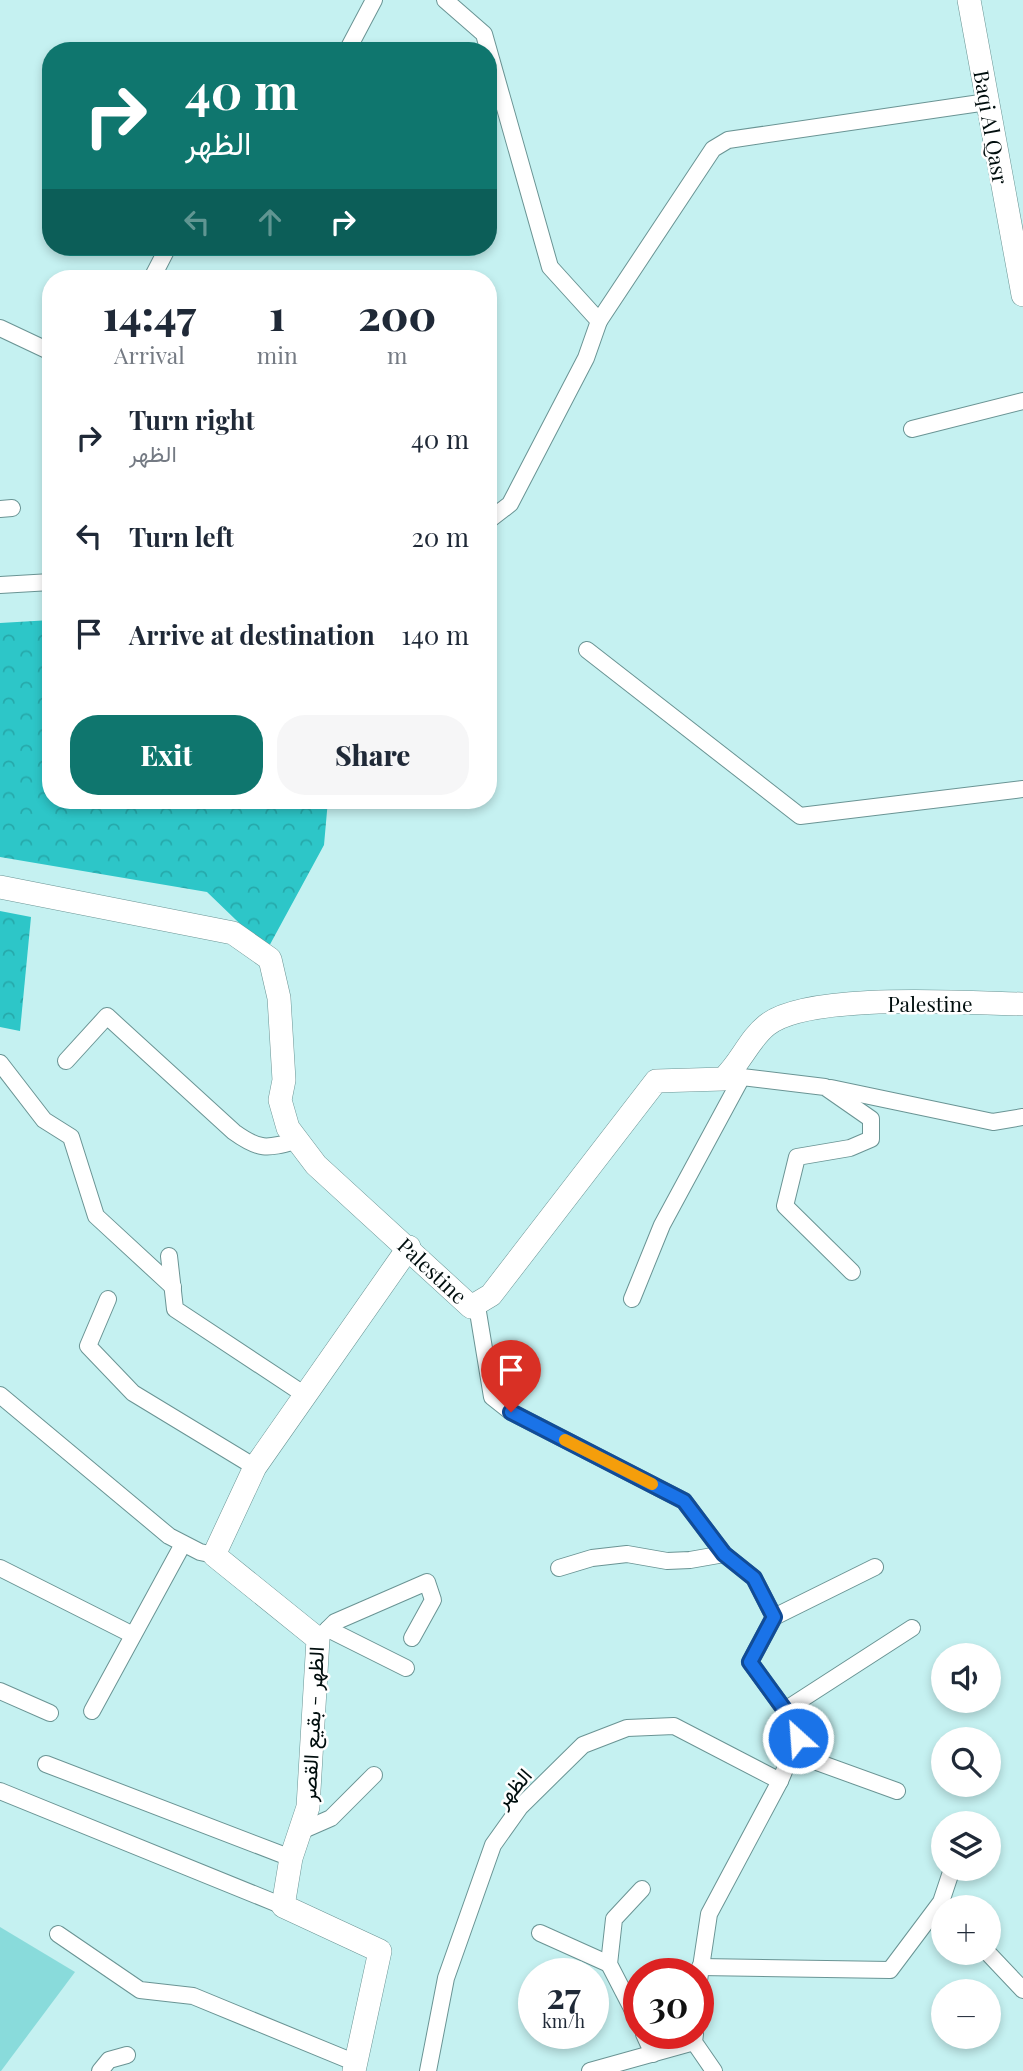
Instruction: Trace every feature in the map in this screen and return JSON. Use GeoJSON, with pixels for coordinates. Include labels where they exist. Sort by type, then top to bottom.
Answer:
{"type":"FeatureCollection","features":[{"type":"Feature","properties":{"kind":"main road","name":"Baqi Al Qasr"},"geometry":{"type":"LineString","coordinates":[[969,0],[1023,295]]}},
{"type":"Feature","properties":{"kind":"main road","name":"Palestine"},"geometry":{"type":"LineString","coordinates":[[0,887],[233,933],[270,959],[279,998],[284,1080],[281,1100],[285,1121],[296,1141],[316,1165],[409,1247],[467,1305],[477,1306],[491,1296],[654,1082],[717,1082],[734,1077],[769,1023],[809,1011],[851,1003],[1023,1004]]}},
{"type":"Feature","properties":{"kind":"main road"},"geometry":{"type":"LineString","coordinates":[[214,1555],[255,1467],[409,1247]]}},
{"type":"Feature","properties":{"kind":"main road","name":"الظهر - بقيع القصر"},"geometry":{"type":"LineString","coordinates":[[214,1555],[323,1634],[308,1807],[291,1858],[283,1906]]}},
{"type":"Feature","properties":{"kind":"main road"},"geometry":{"type":"LineString","coordinates":[[283,1906],[380,1951],[355,2067]]}},
{"type":"Feature","properties":{"kind":"street"},"geometry":{"type":"LineString","coordinates":[[352,42],[374,0]]}},
{"type":"Feature","properties":{"kind":"street"},"geometry":{"type":"LineString","coordinates":[[445,0],[484,34],[486,42]]}},
{"type":"Feature","properties":{"kind":"street"},"geometry":{"type":"LineString","coordinates":[[497,80],[550,267],[599,321]]}},
{"type":"Feature","properties":{"kind":"street"},"geometry":{"type":"LineString","coordinates":[[497,514],[510,504],[586,358],[599,321],[702,163],[721,145],[728,141],[987,102]]}},
{"type":"Feature","properties":{"kind":"street"},"geometry":{"type":"LineString","coordinates":[[0,328],[42,348]]}},
{"type":"Feature","properties":{"kind":"street"},"geometry":{"type":"LineString","coordinates":[[912,429],[1023,401]]}},
{"type":"Feature","properties":{"kind":"street"},"geometry":{"type":"LineString","coordinates":[[0,585],[42,583]]}},
{"type":"Feature","properties":{"kind":"street"},"geometry":{"type":"LineString","coordinates":[[587,650],[800,816],[1023,789]]}},
{"type":"Feature","properties":{"kind":"street"},"geometry":{"type":"LineString","coordinates":[[65,1060],[107,1016],[234,1132],[253,1146],[270,1148],[296,1141]]}},
{"type":"Feature","properties":{"kind":"street"},"geometry":{"type":"LineString","coordinates":[[0,1063],[44,1120],[71,1137],[96,1216],[173,1287]]}},
{"type":"Feature","properties":{"kind":"street"},"geometry":{"type":"LineString","coordinates":[[632,1299],[662,1225],[734,1077],[825,1087],[993,1122],[1023,1117]]}},
{"type":"Feature","properties":{"kind":"street"},"geometry":{"type":"LineString","coordinates":[[825,1087],[871,1119],[871,1139],[850,1148],[797,1157],[785,1206],[852,1272]]}},
{"type":"Feature","properties":{"kind":"street"},"geometry":{"type":"LineString","coordinates":[[169,1256],[175,1309],[305,1395]]}},
{"type":"Feature","properties":{"kind":"street"},"geometry":{"type":"LineString","coordinates":[[108,1300],[88,1346],[133,1393],[255,1467]]}},
{"type":"Feature","properties":{"kind":"street"},"geometry":{"type":"LineString","coordinates":[[477,1306],[492,1397],[511,1412],[684,1501],[724,1554],[754,1578],[774,1617]]}},
{"type":"Feature","properties":{"kind":"street"},"geometry":{"type":"LineString","coordinates":[[0,1395],[169,1536],[214,1555]]}},
{"type":"Feature","properties":{"kind":"street"},"geometry":{"type":"LineString","coordinates":[[92,1711],[183,1544]]}},
{"type":"Feature","properties":{"kind":"street"},"geometry":{"type":"LineString","coordinates":[[559,1568],[592,1558],[628,1554],[690,1560],[724,1554]]}},
{"type":"Feature","properties":{"kind":"street"},"geometry":{"type":"LineString","coordinates":[[702,1958],[709,1914],[780,1781],[798,1738],[795,1724],[750,1662],[774,1617],[875,1567]]}},
{"type":"Feature","properties":{"kind":"street"},"geometry":{"type":"LineString","coordinates":[[0,1568],[133,1635]]}},
{"type":"Feature","properties":{"kind":"street"},"geometry":{"type":"LineString","coordinates":[[406,1668],[323,1634],[335,1622],[427,1582],[433,1600],[412,1638]]}},
{"type":"Feature","properties":{"kind":"street"},"geometry":{"type":"LineString","coordinates":[[785,1710],[912,1628]]}},
{"type":"Feature","properties":{"kind":"street"},"geometry":{"type":"LineString","coordinates":[[0,1691],[50,1713]]}},
{"type":"Feature","properties":{"kind":"street","name":"الظهر"},"geometry":{"type":"LineString","coordinates":[[428,2071],[446,1978],[493,1845],[520,1807],[583,1745],[627,1728],[674,1726],[780,1781]]}},
{"type":"Feature","properties":{"kind":"street"},"geometry":{"type":"LineString","coordinates":[[792,1753],[897,1791]]}},
{"type":"Feature","properties":{"kind":"street"},"geometry":{"type":"LineString","coordinates":[[46,1764],[291,1858]]}},
{"type":"Feature","properties":{"kind":"street"},"geometry":{"type":"LineString","coordinates":[[299,1832],[331,1818],[374,1775]]}},
{"type":"Feature","properties":{"kind":"street"},"geometry":{"type":"LineString","coordinates":[[0,1791],[283,1906]]}},
{"type":"Feature","properties":{"kind":"street"},"geometry":{"type":"LineString","coordinates":[[623,1991],[609,1964],[614,1919],[642,1889]]}},
{"type":"Feature","properties":{"kind":"street"},"geometry":{"type":"LineString","coordinates":[[714,1967],[890,1970],[931,1921]]}},
{"type":"Feature","properties":{"kind":"street"},"geometry":{"type":"LineString","coordinates":[[540,1933],[596,1958]]}},
{"type":"Feature","properties":{"kind":"street"},"geometry":{"type":"LineString","coordinates":[[58,1934],[140,1990],[193,1996],[355,2067]]}},
{"type":"Feature","properties":{"kind":"street"},"geometry":{"type":"LineString","coordinates":[[999,1965],[1023,1990]]}},
{"type":"Feature","properties":{"kind":"street"},"geometry":{"type":"LineString","coordinates":[[651,2049],[653,2054]]}},
{"type":"Feature","properties":{"kind":"street"},"geometry":{"type":"LineString","coordinates":[[590,2071],[666,2049]]}},
{"type":"Feature","properties":{"kind":"street"},"geometry":{"type":"LineString","coordinates":[[701,2049],[714,2071]]}},
{"type":"Feature","properties":{"kind":"street"},"geometry":{"type":"LineString","coordinates":[[100,2071],[109,2060],[127,2055]]}},
{"type":"Feature","properties":{"kind":"green space"},"geometry":{"type":"Polygon","coordinates":[[[42,621],[42,809],[327,809],[324,845],[267,950],[207,892],[0,857],[0,623],[42,621]]]}},
{"type":"Feature","properties":{"kind":"green space"},"geometry":{"type":"Polygon","coordinates":[[[0,911],[31,917],[20,1031],[0,1027],[0,911]]]}},
{"type":"Feature","properties":{"kind":"shaded area"},"geometry":{"type":"Polygon","coordinates":[[[0,1927],[75,1972],[1,2071],[0,2071],[0,1927]]]}},
{"type":"Feature","properties":{"kind":"slow traffic"},"geometry":{"type":"LineString","coordinates":[[565,1440],[652,1484]]}},
{"type":"Feature","properties":{"kind":"route"},"geometry":{"type":"LineString","coordinates":[[511,1412],[684,1501],[724,1554],[754,1578],[774,1617],[750,1662],[795,1724],[798,1738]]}}]}
